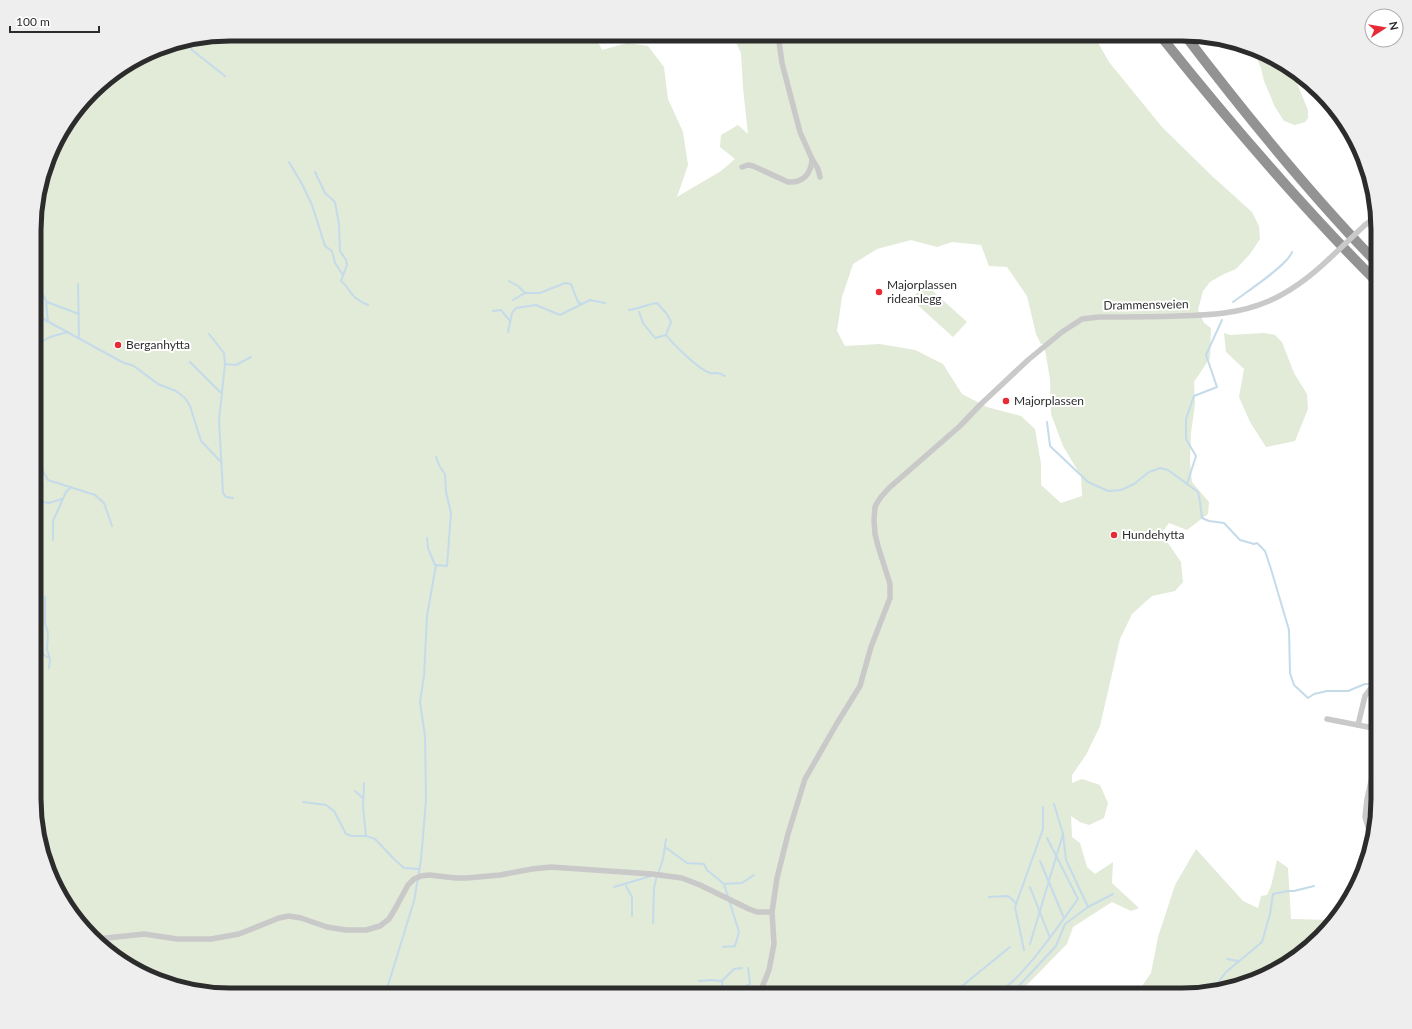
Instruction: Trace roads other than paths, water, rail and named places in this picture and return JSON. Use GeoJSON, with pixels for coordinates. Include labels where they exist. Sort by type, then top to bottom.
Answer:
{"type":"FeatureCollection","features":[{"type":"Feature","properties":{"kind":"highway"},"geometry":{"type":"LineString","coordinates":[[1165,41],[1278,178],[1371,276]]}},
{"type":"Feature","properties":{"kind":"highway"},"geometry":{"type":"LineString","coordinates":[[1190,41],[1273,146],[1319,200],[1371,256]]}},
{"type":"Feature","properties":{"kind":"street"},"geometry":{"type":"LineString","coordinates":[[779,41],[782,63],[800,132],[818,169],[820,178]]}},
{"type":"Feature","properties":{"kind":"street"},"geometry":{"type":"LineString","coordinates":[[742,167],[748,165],[753,166],[788,182],[793,182],[803,179],[808,174],[811,169],[812,159]]}},
{"type":"Feature","properties":{"kind":"street","name":"Drammensveien"},"geometry":{"type":"LineString","coordinates":[[762,988],[768,970],[774,944],[772,912],[781,862],[805,779],[862,682],[871,647],[890,598],[890,584],[876,539],[874,527],[875,507],[884,492],[960,426],[1028,360],[1062,332],[1082,319],[1099,317],[1205,316],[1237,311],[1261,304],[1284,293],[1307,278],[1371,220]]}},
{"type":"Feature","properties":{"kind":"street"},"geometry":{"type":"LineString","coordinates":[[1358,725],[1365,696],[1371,688]]}},
{"type":"Feature","properties":{"kind":"street"},"geometry":{"type":"LineString","coordinates":[[1327,719],[1371,728]]}},
{"type":"Feature","properties":{"kind":"street"},"geometry":{"type":"LineString","coordinates":[[1368,827],[1365,817],[1371,784]]}},
{"type":"Feature","properties":{"kind":"street"},"geometry":{"type":"LineString","coordinates":[[103,938],[144,934],[177,939],[212,939],[239,934],[279,918],[290,916],[301,918],[327,927],[346,930],[366,930],[380,926],[389,919],[408,885],[414,879],[421,876],[429,875],[467,878],[500,875],[551,867],[652,874],[682,878],[700,885],[748,909],[757,912],[772,912]]}},
{"type":"Feature","properties":{"kind":"waterway"},"geometry":{"type":"LineString","coordinates":[[190,46],[192,50],[225,76]]}},
{"type":"Feature","properties":{"kind":"waterway"},"geometry":{"type":"LineString","coordinates":[[289,162],[312,205],[325,246],[332,251],[335,263],[343,275]]}},
{"type":"Feature","properties":{"kind":"waterway"},"geometry":{"type":"LineString","coordinates":[[315,172],[325,193],[335,202],[339,224],[340,251],[346,260],[347,265],[341,281],[355,298],[368,305]]}},
{"type":"Feature","properties":{"kind":"waterway"},"geometry":{"type":"LineString","coordinates":[[1233,302],[1275,271],[1289,258],[1292,252]]}},
{"type":"Feature","properties":{"kind":"waterway"},"geometry":{"type":"LineString","coordinates":[[509,281],[518,286],[525,293]]}},
{"type":"Feature","properties":{"kind":"waterway"},"geometry":{"type":"LineString","coordinates":[[513,300],[525,293],[540,293],[565,283],[571,284],[578,302],[582,304]]}},
{"type":"Feature","properties":{"kind":"waterway"},"geometry":{"type":"LineString","coordinates":[[78,284],[79,338]]}},
{"type":"Feature","properties":{"kind":"waterway"},"geometry":{"type":"LineString","coordinates":[[41,290],[46,301],[48,322]]}},
{"type":"Feature","properties":{"kind":"waterway"},"geometry":{"type":"LineString","coordinates":[[508,332],[512,313],[516,308],[536,305],[560,315],[590,300],[605,303]]}},
{"type":"Feature","properties":{"kind":"waterway"},"geometry":{"type":"LineString","coordinates":[[47,302],[79,314]]}},
{"type":"Feature","properties":{"kind":"waterway"},"geometry":{"type":"LineString","coordinates":[[629,310],[657,303],[667,314],[671,322],[666,335]]}},
{"type":"Feature","properties":{"kind":"waterway"},"geometry":{"type":"LineString","coordinates":[[493,311],[501,310],[510,321]]}},
{"type":"Feature","properties":{"kind":"waterway"},"geometry":{"type":"LineString","coordinates":[[639,312],[643,323],[655,338],[666,335],[699,367],[710,373],[719,373],[725,376]]}},
{"type":"Feature","properties":{"kind":"waterway"},"geometry":{"type":"LineString","coordinates":[[41,318],[122,362],[134,366],[158,384],[176,391],[185,398],[190,406],[201,441],[222,463]]}},
{"type":"Feature","properties":{"kind":"waterway"},"geometry":{"type":"LineString","coordinates":[[1187,484],[1196,456],[1186,439],[1186,419],[1194,396],[1217,387],[1206,355],[1222,320]]}},
{"type":"Feature","properties":{"kind":"waterway"},"geometry":{"type":"LineString","coordinates":[[41,342],[50,337],[68,332]]}},
{"type":"Feature","properties":{"kind":"waterway"},"geometry":{"type":"LineString","coordinates":[[209,334],[224,353],[225,364],[219,420],[223,493],[226,497],[233,498]]}},
{"type":"Feature","properties":{"kind":"waterway"},"geometry":{"type":"LineString","coordinates":[[225,364],[236,365],[251,357]]}},
{"type":"Feature","properties":{"kind":"waterway"},"geometry":{"type":"LineString","coordinates":[[190,362],[220,392]]}},
{"type":"Feature","properties":{"kind":"waterway"},"geometry":{"type":"LineString","coordinates":[[1047,422],[1050,446],[1088,482],[1108,491],[1121,490],[1134,484],[1149,472],[1160,468],[1168,470],[1198,492],[1202,518],[1209,521],[1224,523],[1240,540],[1254,544],[1257,543],[1265,551],[1289,630],[1290,673],[1294,685],[1308,698],[1314,694],[1327,691],[1348,691],[1365,684],[1371,684]]}},
{"type":"Feature","properties":{"kind":"waterway"},"geometry":{"type":"LineString","coordinates":[[387,988],[414,901],[421,860],[426,800],[425,736],[420,702],[424,676],[427,616],[436,565],[447,566],[451,513],[446,492],[445,474],[436,457]]}},
{"type":"Feature","properties":{"kind":"waterway"},"geometry":{"type":"LineString","coordinates":[[41,468],[48,480],[95,495],[104,503],[112,526]]}},
{"type":"Feature","properties":{"kind":"waterway"},"geometry":{"type":"LineString","coordinates":[[53,540],[53,521],[66,492],[71,487]]}},
{"type":"Feature","properties":{"kind":"waterway"},"geometry":{"type":"LineString","coordinates":[[41,502],[49,503],[62,499]]}},
{"type":"Feature","properties":{"kind":"waterway"},"geometry":{"type":"LineString","coordinates":[[427,538],[428,548],[435,565]]}},
{"type":"Feature","properties":{"kind":"waterway"},"geometry":{"type":"LineString","coordinates":[[45,597],[45,623],[48,633],[47,649],[50,659],[49,668]]}},
{"type":"Feature","properties":{"kind":"waterway"},"geometry":{"type":"LineString","coordinates":[[41,650],[44,655],[49,658]]}},
{"type":"Feature","properties":{"kind":"waterway"},"geometry":{"type":"LineString","coordinates":[[364,783],[363,807],[366,836],[375,839],[404,868],[419,869]]}},
{"type":"Feature","properties":{"kind":"waterway"},"geometry":{"type":"LineString","coordinates":[[355,791],[363,798]]}},
{"type":"Feature","properties":{"kind":"waterway"},"geometry":{"type":"LineString","coordinates":[[303,802],[326,805],[334,811],[346,834],[352,836],[366,836]]}},
{"type":"Feature","properties":{"kind":"waterway"},"geometry":{"type":"LineString","coordinates":[[1054,804],[1063,834],[1066,860],[1088,907]]}},
{"type":"Feature","properties":{"kind":"waterway"},"geometry":{"type":"LineString","coordinates":[[1024,950],[1015,907],[1043,829],[1043,807]]}},
{"type":"Feature","properties":{"kind":"waterway"},"geometry":{"type":"LineString","coordinates":[[1030,944],[1063,834]]}},
{"type":"Feature","properties":{"kind":"waterway"},"geometry":{"type":"LineString","coordinates":[[1004,988],[1014,980],[1039,952],[1078,899],[1047,838]]}},
{"type":"Feature","properties":{"kind":"waterway"},"geometry":{"type":"LineString","coordinates":[[658,874],[663,859],[666,839]]}},
{"type":"Feature","properties":{"kind":"waterway"},"geometry":{"type":"LineString","coordinates":[[665,847],[687,863],[704,864],[707,870],[724,884],[739,932],[735,946],[723,947]]}},
{"type":"Feature","properties":{"kind":"waterway"},"geometry":{"type":"LineString","coordinates":[[1040,861],[1064,918]]}},
{"type":"Feature","properties":{"kind":"waterway"},"geometry":{"type":"LineString","coordinates":[[653,923],[654,888],[657,875]]}},
{"type":"Feature","properties":{"kind":"waterway"},"geometry":{"type":"LineString","coordinates":[[724,884],[742,883],[754,875]]}},
{"type":"Feature","properties":{"kind":"waterway"},"geometry":{"type":"LineString","coordinates":[[614,887],[651,876]]}},
{"type":"Feature","properties":{"kind":"waterway"},"geometry":{"type":"LineString","coordinates":[[626,886],[632,897],[632,916]]}},
{"type":"Feature","properties":{"kind":"waterway"},"geometry":{"type":"LineString","coordinates":[[1217,984],[1226,972],[1262,942],[1270,914],[1273,894],[1314,886]]}},
{"type":"Feature","properties":{"kind":"waterway"},"geometry":{"type":"LineString","coordinates":[[1030,887],[1050,938]]}},
{"type":"Feature","properties":{"kind":"waterway"},"geometry":{"type":"LineString","coordinates":[[1017,988],[1056,946],[1065,924],[1088,907],[1113,894]]}},
{"type":"Feature","properties":{"kind":"waterway"},"geometry":{"type":"LineString","coordinates":[[989,897],[1008,896],[1016,903]]}},
{"type":"Feature","properties":{"kind":"waterway"},"geometry":{"type":"LineString","coordinates":[[960,988],[1010,947]]}},
{"type":"Feature","properties":{"kind":"waterway"},"geometry":{"type":"LineString","coordinates":[[1227,959],[1238,961]]}},
{"type":"Feature","properties":{"kind":"waterway"},"geometry":{"type":"LineString","coordinates":[[722,981],[734,969],[742,968]]}},
{"type":"Feature","properties":{"kind":"waterway"},"geometry":{"type":"LineString","coordinates":[[743,988],[750,984],[748,968]]}},
{"type":"Feature","properties":{"kind":"waterway"},"geometry":{"type":"LineString","coordinates":[[699,981],[722,981]]}},
{"type":"Feature","properties":{"kind":"waterway"},"geometry":{"type":"LineString","coordinates":[[722,981],[722,988]]}},
{"type":"Feature","properties":{"kind":"place","name":"Majorplassen rideanlegg"},"geometry":{"type":"Point","coordinates":[879,292]}},
{"type":"Feature","properties":{"kind":"place","name":"Berganhytta"},"geometry":{"type":"Point","coordinates":[118,345]}},
{"type":"Feature","properties":{"kind":"place","name":"Majorplassen"},"geometry":{"type":"Point","coordinates":[1006,401]}},
{"type":"Feature","properties":{"kind":"place","name":"Hundehytta"},"geometry":{"type":"Point","coordinates":[1114,535]}}]}
